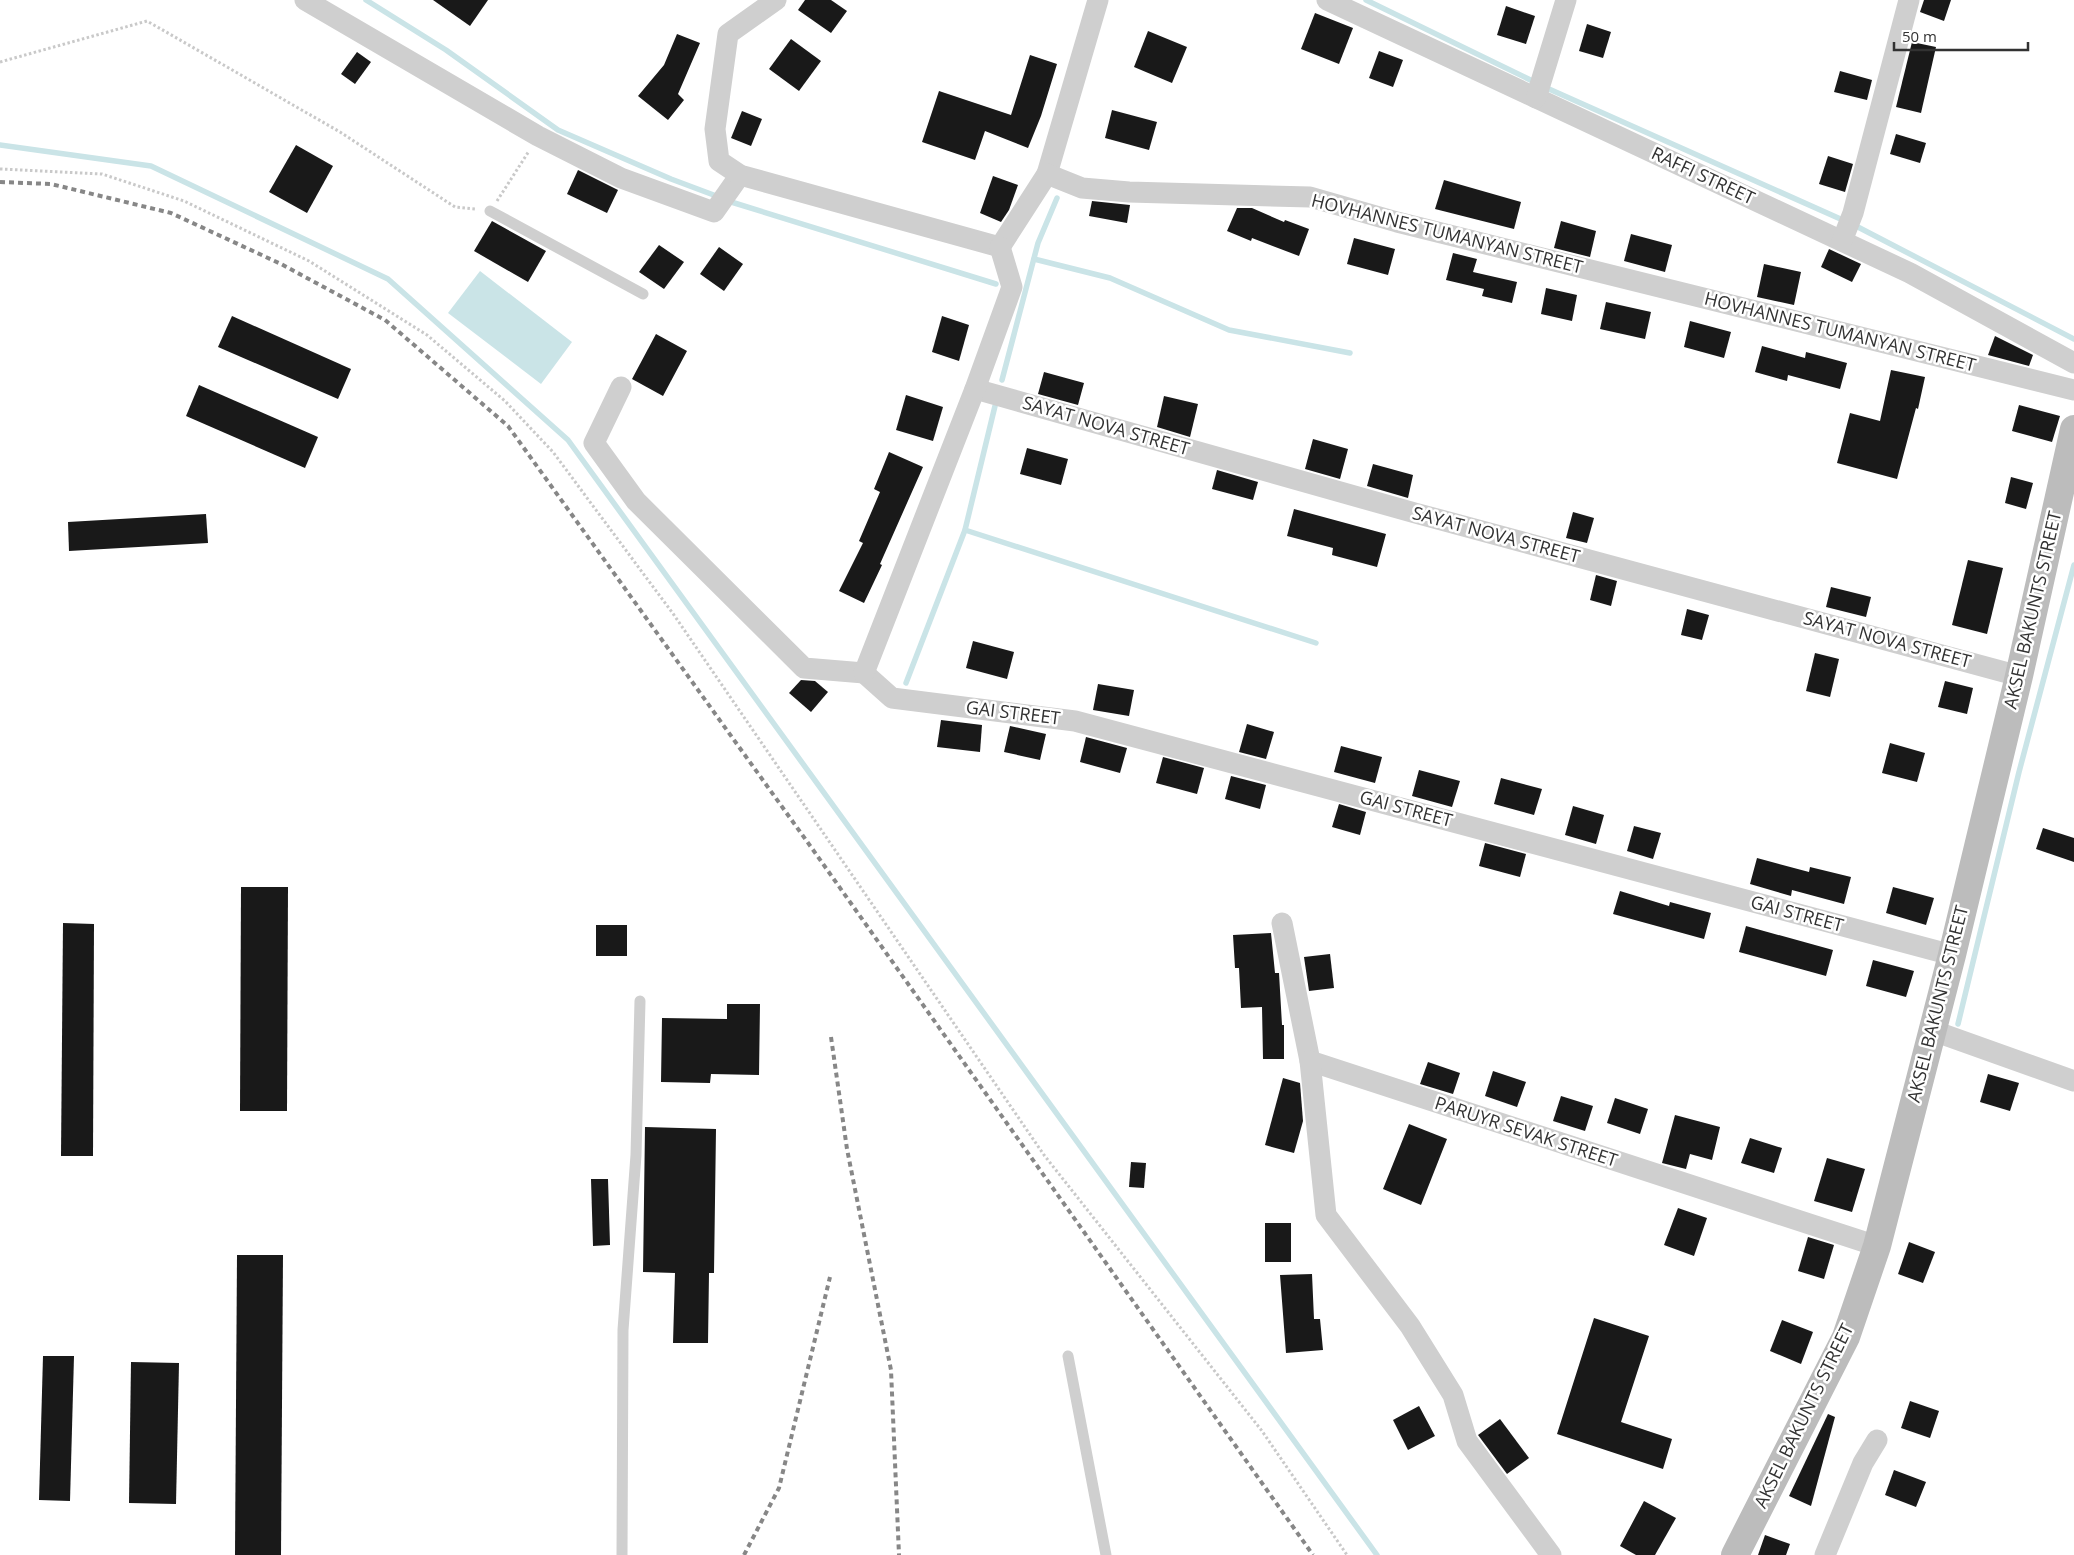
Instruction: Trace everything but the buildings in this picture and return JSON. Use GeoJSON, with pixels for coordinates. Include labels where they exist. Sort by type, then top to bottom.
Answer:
{"type":"FeatureCollection","features":[{"type":"Feature","properties":{"kind":"main road","name":"AKSEL BAKUNTS STREET"},"geometry":{"type":"LineString","coordinates":[[1735,1555],[1846,1336],[1876,1246],[1952,955],[2019,676],[2074,429]]}},
{"type":"Feature","properties":{"kind":"street"},"geometry":{"type":"LineString","coordinates":[[305,0],[538,136],[621,178],[714,212],[740,175]]}},
{"type":"Feature","properties":{"kind":"street"},"geometry":{"type":"LineString","coordinates":[[776,0],[728,34],[715,129],[719,161],[740,175],[1000,247]]}},
{"type":"Feature","properties":{"kind":"street"},"geometry":{"type":"LineString","coordinates":[[621,387],[594,443],[636,500],[804,668],[864,673],[975,389],[1012,287],[1000,247],[1047,174],[1098,0]]}},
{"type":"Feature","properties":{"kind":"street","name":"RAFFI STREET"},"geometry":{"type":"LineString","coordinates":[[1327,0],[1538,88],[1842,241],[1910,273],[2074,363]]}},
{"type":"Feature","properties":{"kind":"street"},"geometry":{"type":"LineString","coordinates":[[1538,88],[1566,0]]}},
{"type":"Feature","properties":{"kind":"street"},"geometry":{"type":"LineString","coordinates":[[1842,241],[1853,213],[1909,0]]}},
{"type":"Feature","properties":{"kind":"street","name":"HOVHANNES TUMANYAN STREET"},"geometry":{"type":"LineString","coordinates":[[1047,174],[1082,188],[1129,192],[1310,197],[1397,222],[2074,390]]}},
{"type":"Feature","properties":{"kind":"street","name":"SAYAT NOVA STREET"},"geometry":{"type":"LineString","coordinates":[[975,389],[1414,512],[2019,676]]}},
{"type":"Feature","properties":{"kind":"street","name":"GAI STREET"},"geometry":{"type":"LineString","coordinates":[[864,673],[892,698],[1075,721],[1952,955]]}},
{"type":"Feature","properties":{"kind":"street"},"geometry":{"type":"LineString","coordinates":[[1282,924],[1310,1062],[1326,1215],[1410,1326],[1454,1395],[1467,1441],[1551,1555]]}},
{"type":"Feature","properties":{"kind":"street"},"geometry":{"type":"LineString","coordinates":[[1931,1030],[2074,1081]]}},
{"type":"Feature","properties":{"kind":"street","name":"PARUYR SEVAK STREET"},"geometry":{"type":"LineString","coordinates":[[1310,1062],[1876,1246]]}},
{"type":"Feature","properties":{"kind":"street"},"geometry":{"type":"LineString","coordinates":[[1824,1555],[1863,1463],[1878,1440]]}},
{"type":"Feature","properties":{"kind":"lane"},"geometry":{"type":"LineString","coordinates":[[490,211],[643,294]]}},
{"type":"Feature","properties":{"kind":"lane"},"geometry":{"type":"LineString","coordinates":[[622,1555],[623,1330],[636,1155],[640,1002]]}},
{"type":"Feature","properties":{"kind":"lane"},"geometry":{"type":"LineString","coordinates":[[1068,1356],[1106,1555]]}},
{"type":"Feature","properties":{"kind":"path"},"geometry":{"type":"LineString","coordinates":[[0,62],[147,21],[340,132],[455,207],[490,211],[538,136]]}},
{"type":"Feature","properties":{"kind":"path"},"geometry":{"type":"LineString","coordinates":[[0,169],[102,174],[184,200],[309,261],[427,335],[505,401],[553,452],[674,615],[1044,1155],[1262,1431],[1347,1555]]}},
{"type":"Feature","properties":{"kind":"water"},"geometry":{"type":"Polygon","coordinates":[[[480,271],[572,342],[541,384],[448,313],[480,271]]]}},
{"type":"Feature","properties":{"kind":"waterway"},"geometry":{"type":"LineString","coordinates":[[366,0],[446,50],[558,130],[671,179],[719,197]]}},
{"type":"Feature","properties":{"kind":"waterway"},"geometry":{"type":"LineString","coordinates":[[1366,0],[1549,89],[1845,221]]}},
{"type":"Feature","properties":{"kind":"waterway"},"geometry":{"type":"LineString","coordinates":[[0,145],[151,166],[388,279],[568,440],[1377,1555]]}},
{"type":"Feature","properties":{"kind":"waterway"},"geometry":{"type":"LineString","coordinates":[[1002,380],[1038,243],[1057,198]]}},
{"type":"Feature","properties":{"kind":"waterway"},"geometry":{"type":"LineString","coordinates":[[728,201],[996,284]]}},
{"type":"Feature","properties":{"kind":"waterway"},"geometry":{"type":"LineString","coordinates":[[1854,225],[2074,339]]}},
{"type":"Feature","properties":{"kind":"waterway"},"geometry":{"type":"LineString","coordinates":[[1034,259],[1110,278],[1229,330],[1350,353]]}},
{"type":"Feature","properties":{"kind":"waterway"},"geometry":{"type":"LineString","coordinates":[[906,683],[965,530],[995,406]]}},
{"type":"Feature","properties":{"kind":"waterway"},"geometry":{"type":"LineString","coordinates":[[965,530],[1316,643]]}},
{"type":"Feature","properties":{"kind":"waterway"},"geometry":{"type":"LineString","coordinates":[[1958,1024],[2019,772],[2074,565]]}},
{"type":"Feature","properties":{"kind":"railway"},"geometry":{"type":"LineString","coordinates":[[0,182],[51,184],[171,213],[281,264],[385,320],[508,426],[811,847],[1313,1555]]}},
{"type":"Feature","properties":{"kind":"railway"},"geometry":{"type":"LineString","coordinates":[[831,1037],[847,1149],[891,1370],[899,1555]]}},
{"type":"Feature","properties":{"kind":"railway"},"geometry":{"type":"LineString","coordinates":[[744,1555],[779,1488],[830,1277]]}}]}
